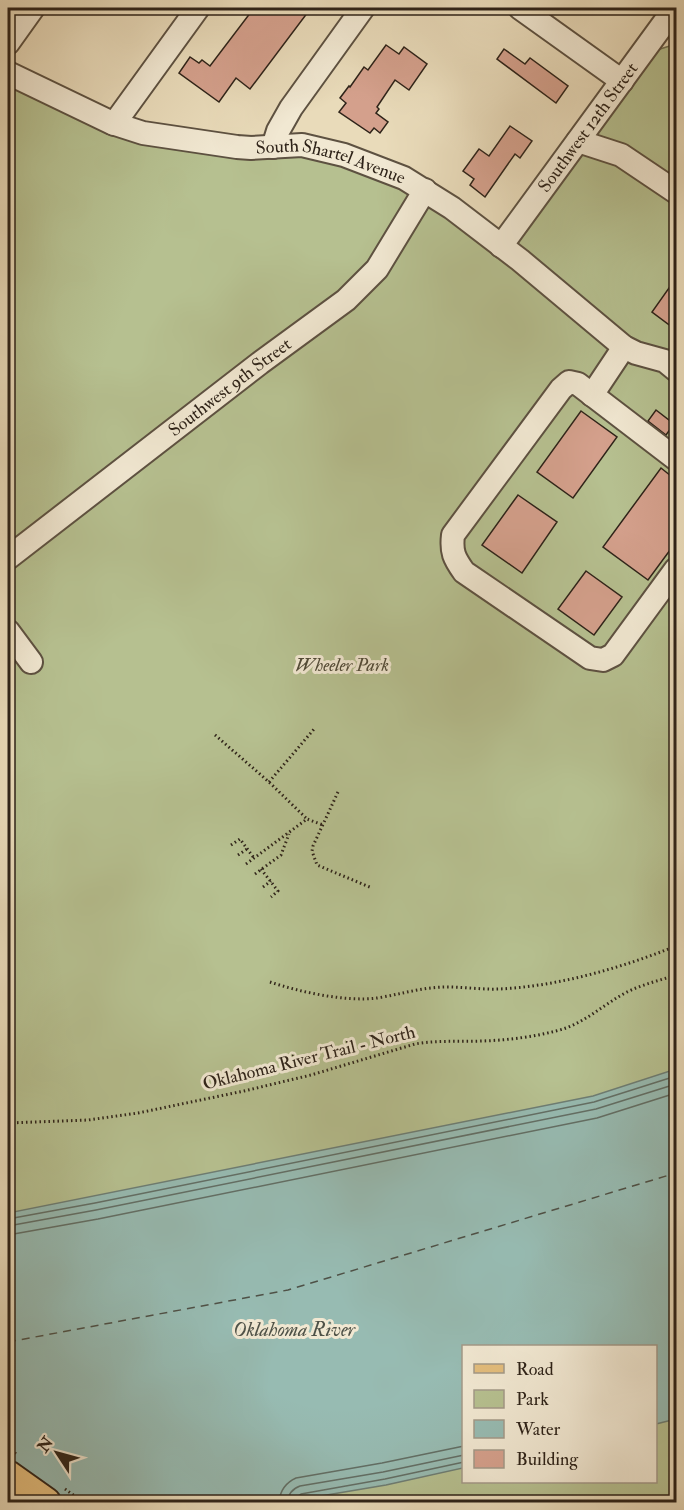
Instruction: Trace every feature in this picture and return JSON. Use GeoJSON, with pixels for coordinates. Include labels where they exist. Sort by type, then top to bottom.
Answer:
{"type":"FeatureCollection","features":[{"type":"Feature","properties":{"kind":"main road"},"geometry":{"type":"LineString","coordinates":[[8,1475],[46,1503]]}},
{"type":"Feature","properties":{"kind":"street"},"geometry":{"type":"LineString","coordinates":[[8,43],[33,8]]}},
{"type":"Feature","properties":{"kind":"street"},"geometry":{"type":"LineString","coordinates":[[114,124],[198,8]]}},
{"type":"Feature","properties":{"kind":"street"},"geometry":{"type":"LineString","coordinates":[[273,147],[278,131],[291,108],[363,8]]}},
{"type":"Feature","properties":{"kind":"street"},"geometry":{"type":"LineString","coordinates":[[520,8],[621,81]]}},
{"type":"Feature","properties":{"kind":"street","name":"Southwest 12th Street"},"geometry":{"type":"LineString","coordinates":[[501,246],[675,8]]}},
{"type":"Feature","properties":{"kind":"street","name":"South Shartel Avenue"},"geometry":{"type":"LineString","coordinates":[[8,73],[114,124],[143,133],[251,148],[302,145],[327,150],[392,172],[452,208],[618,342]]}},
{"type":"Feature","properties":{"kind":"street"},"geometry":{"type":"LineString","coordinates":[[578,141],[621,155],[676,192]]}},
{"type":"Feature","properties":{"kind":"street","name":"Southwest 9th Street"},"geometry":{"type":"LineString","coordinates":[[8,558],[250,370],[346,300],[377,269],[425,190]]}},
{"type":"Feature","properties":{"kind":"street"},"geometry":{"type":"LineString","coordinates":[[592,395],[618,342],[636,353],[665,361],[676,370]]}},
{"type":"Feature","properties":{"kind":"street"},"geometry":{"type":"LineString","coordinates":[[676,459],[578,384],[569,382],[561,388],[453,535],[452,548],[464,572],[590,658],[603,660],[614,655],[676,569]]}},
{"type":"Feature","properties":{"kind":"street"},"geometry":{"type":"LineString","coordinates":[[8,631],[31,662]]}},
{"type":"Feature","properties":{"kind":"path"},"geometry":{"type":"LineString","coordinates":[[269,782],[315,728]]}},
{"type":"Feature","properties":{"kind":"path"},"geometry":{"type":"LineString","coordinates":[[215,735],[307,819],[323,825]]}},
{"type":"Feature","properties":{"kind":"path"},"geometry":{"type":"LineString","coordinates":[[338,792],[312,851],[317,865],[372,888]]}},
{"type":"Feature","properties":{"kind":"path"},"geometry":{"type":"LineString","coordinates":[[246,864],[307,819]]}},
{"type":"Feature","properties":{"kind":"path"},"geometry":{"type":"LineString","coordinates":[[255,874],[281,855],[289,832]]}},
{"type":"Feature","properties":{"kind":"path"},"geometry":{"type":"LineString","coordinates":[[231,845],[240,839],[254,858]]}},
{"type":"Feature","properties":{"kind":"path"},"geometry":{"type":"LineString","coordinates":[[238,855],[247,848]]}},
{"type":"Feature","properties":{"kind":"path"},"geometry":{"type":"LineString","coordinates":[[261,869],[278,891],[271,897]]}},
{"type":"Feature","properties":{"kind":"path"},"geometry":{"type":"LineString","coordinates":[[263,887],[271,881]]}},
{"type":"Feature","properties":{"kind":"path"},"geometry":{"type":"LineString","coordinates":[[270,982],[348,999],[375,998],[431,988],[525,987],[620,966],[676,946]]}},
{"type":"Feature","properties":{"kind":"path","name":"Oklahoma River Trail - North"},"geometry":{"type":"LineString","coordinates":[[8,1123],[88,1120],[138,1113],[311,1075],[414,1044],[509,1039],[555,1032],[584,1021],[629,991],[676,975]]}},
{"type":"Feature","properties":{"kind":"green space","name":"Wheeler Park"},"geometry":{"type":"Polygon","coordinates":[[[676,44],[676,1502],[8,1502],[8,84],[70,115],[304,156],[382,179],[447,216],[503,261],[657,50],[676,44]]]}},
{"type":"Feature","properties":{"kind":"water","name":"Oklahoma River"},"geometry":{"type":"Polygon","coordinates":[[[676,1069],[676,1419],[657,1424],[657,1345],[462,1345],[462,1468],[386,1485],[285,1502],[8,1502],[8,1213],[593,1096],[676,1069]]]}},
{"type":"Feature","properties":{"kind":"building"},"geometry":{"type":"Polygon","coordinates":[[[254,8],[311,8],[250,89],[236,78],[219,102],[179,73],[190,57],[199,63],[202,60],[210,66],[254,8]]]}},
{"type":"Feature","properties":{"kind":"building"},"geometry":{"type":"Polygon","coordinates":[[[386,45],[399,54],[404,47],[427,64],[409,90],[395,80],[377,107],[379,109],[376,113],[388,122],[380,133],[374,128],[370,133],[339,112],[346,103],[340,98],[364,67],[368,70],[386,45]]]}},
{"type":"Feature","properties":{"kind":"building"},"geometry":{"type":"Polygon","coordinates":[[[504,49],[525,64],[530,58],[568,86],[556,103],[497,59],[504,49]]]}},
{"type":"Feature","properties":{"kind":"building"},"geometry":{"type":"Polygon","coordinates":[[[510,126],[532,141],[520,158],[515,154],[485,197],[470,185],[474,179],[463,171],[479,149],[489,156],[510,126]]]}},
{"type":"Feature","properties":{"kind":"building"},"geometry":{"type":"Polygon","coordinates":[[[676,278],[676,330],[652,312],[676,278]]]}},
{"type":"Feature","properties":{"kind":"building"},"geometry":{"type":"Polygon","coordinates":[[[656,410],[674,424],[666,435],[648,421],[656,410]]]}},
{"type":"Feature","properties":{"kind":"building"},"geometry":{"type":"Polygon","coordinates":[[[581,411],[617,437],[573,498],[537,472],[581,411]]]}},
{"type":"Feature","properties":{"kind":"building"},"geometry":{"type":"Polygon","coordinates":[[[661,468],[676,480],[676,542],[648,580],[603,547],[661,468]]]}},
{"type":"Feature","properties":{"kind":"building"},"geometry":{"type":"Polygon","coordinates":[[[518,495],[557,522],[522,573],[482,545],[518,495]]]}},
{"type":"Feature","properties":{"kind":"building"},"geometry":{"type":"Polygon","coordinates":[[[586,571],[622,597],[594,635],[558,609],[586,571]]]}},
{"type":"Feature","properties":{"kind":"ferry route"},"geometry":{"type":"LineString","coordinates":[[8,1342],[288,1290],[676,1173]]}}]}
